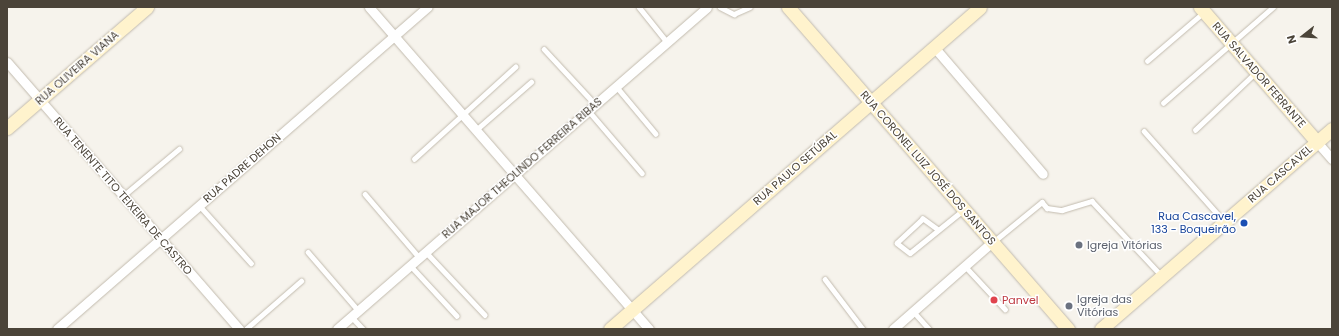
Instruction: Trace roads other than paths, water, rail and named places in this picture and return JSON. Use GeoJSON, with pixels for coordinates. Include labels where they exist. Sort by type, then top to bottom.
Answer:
{"type":"FeatureCollection","features":[{"type":"Feature","properties":{"kind":"main road","name":"RUA OLIVEIRA VIANA"},"geometry":{"type":"LineString","coordinates":[[7,128],[147,7]]}},
{"type":"Feature","properties":{"kind":"main road","name":"RUA CORONEL LUIZ JOSÉ DOS SANTOS"},"geometry":{"type":"LineString","coordinates":[[788,7],[1068,329]]}},
{"type":"Feature","properties":{"kind":"main road","name":"RUA PAULO SETÚBAL"},"geometry":{"type":"LineString","coordinates":[[610,329],[980,7]]}},
{"type":"Feature","properties":{"kind":"main road","name":"RUA SALVADOR FERRANTE"},"geometry":{"type":"LineString","coordinates":[[1202,9],[1317,142]]}},
{"type":"Feature","properties":{"kind":"main road","name":"RUA CASCAVEL"},"geometry":{"type":"LineString","coordinates":[[1102,329],[1332,129]]}},
{"type":"Feature","properties":{"kind":"street"},"geometry":{"type":"LineString","coordinates":[[369,7],[649,329]]}},
{"type":"Feature","properties":{"kind":"street","name":"RUA PADRE DEHON"},"geometry":{"type":"LineString","coordinates":[[57,329],[428,7]]}},
{"type":"Feature","properties":{"kind":"street","name":"RUA MAJOR THEOLINDO FERREIRA RIBAS"},"geometry":{"type":"LineString","coordinates":[[337,329],[707,7]]}},
{"type":"Feature","properties":{"kind":"street"},"geometry":{"type":"LineString","coordinates":[[934,47],[1043,174]]}},
{"type":"Feature","properties":{"kind":"street","name":"RUA TENENTE TITO TEIXEIRA DE CASTRO"},"geometry":{"type":"LineString","coordinates":[[7,62],[239,329]]}},
{"type":"Feature","properties":{"kind":"street"},"geometry":{"type":"LineString","coordinates":[[1317,142],[1332,159]]}},
{"type":"Feature","properties":{"kind":"street"},"geometry":{"type":"LineString","coordinates":[[892,329],[992,242]]}},
{"type":"Feature","properties":{"kind":"lane"},"geometry":{"type":"LineString","coordinates":[[639,7],[666,42]]}},
{"type":"Feature","properties":{"kind":"lane"},"geometry":{"type":"LineString","coordinates":[[720,7],[734,14],[747,8]]}},
{"type":"Feature","properties":{"kind":"lane"},"geometry":{"type":"LineString","coordinates":[[1163,103],[1273,7]]}},
{"type":"Feature","properties":{"kind":"lane"},"geometry":{"type":"LineString","coordinates":[[1147,60],[1202,9]]}},
{"type":"Feature","properties":{"kind":"lane"},"geometry":{"type":"LineString","coordinates":[[544,49],[592,107],[642,173]]}},
{"type":"Feature","properties":{"kind":"lane"},"geometry":{"type":"LineString","coordinates":[[414,159],[515,67]]}},
{"type":"Feature","properties":{"kind":"lane"},"geometry":{"type":"LineString","coordinates":[[1195,130],[1256,72]]}},
{"type":"Feature","properties":{"kind":"lane"},"geometry":{"type":"LineString","coordinates":[[476,130],[531,82]]}},
{"type":"Feature","properties":{"kind":"lane"},"geometry":{"type":"LineString","coordinates":[[616,86],[656,134]]}},
{"type":"Feature","properties":{"kind":"lane"},"geometry":{"type":"LineString","coordinates":[[1144,131],[1225,222]]}},
{"type":"Feature","properties":{"kind":"lane"},"geometry":{"type":"LineString","coordinates":[[123,196],[179,149]]}},
{"type":"Feature","properties":{"kind":"lane"},"geometry":{"type":"LineString","coordinates":[[365,194],[422,254],[484,315]]}},
{"type":"Feature","properties":{"kind":"lane"},"geometry":{"type":"LineString","coordinates":[[992,242],[1042,202],[1048,208],[1062,210],[1092,201],[1163,276]]}},
{"type":"Feature","properties":{"kind":"lane"},"geometry":{"type":"LineString","coordinates":[[199,205],[251,263]]}},
{"type":"Feature","properties":{"kind":"lane"},"geometry":{"type":"LineString","coordinates":[[938,230],[923,219],[897,243],[910,253],[964,209]]}},
{"type":"Feature","properties":{"kind":"lane"},"geometry":{"type":"LineString","coordinates":[[308,252],[355,313],[363,329]]}},
{"type":"Feature","properties":{"kind":"lane"},"geometry":{"type":"LineString","coordinates":[[410,265],[457,316]]}},
{"type":"Feature","properties":{"kind":"lane"},"geometry":{"type":"LineString","coordinates":[[965,266],[1005,309]]}},
{"type":"Feature","properties":{"kind":"lane"},"geometry":{"type":"LineString","coordinates":[[825,279],[864,329]]}},
{"type":"Feature","properties":{"kind":"lane"},"geometry":{"type":"LineString","coordinates":[[246,329],[301,281]]}},
{"type":"Feature","properties":{"kind":"lane"},"geometry":{"type":"LineString","coordinates":[[913,311],[929,329]]}},
{"type":"Feature","properties":{"kind":"place","name":"Rua Cascavel, 133 - Boqueirão"},"geometry":{"type":"Point","coordinates":[1244,223]}},
{"type":"Feature","properties":{"kind":"place","name":"Igreja Vitórias"},"geometry":{"type":"Point","coordinates":[1079,245]}},
{"type":"Feature","properties":{"kind":"place","name":"Panvel"},"geometry":{"type":"Point","coordinates":[994,300]}},
{"type":"Feature","properties":{"kind":"place","name":"Igreja das Vitórias"},"geometry":{"type":"Point","coordinates":[1069,306]}}]}
